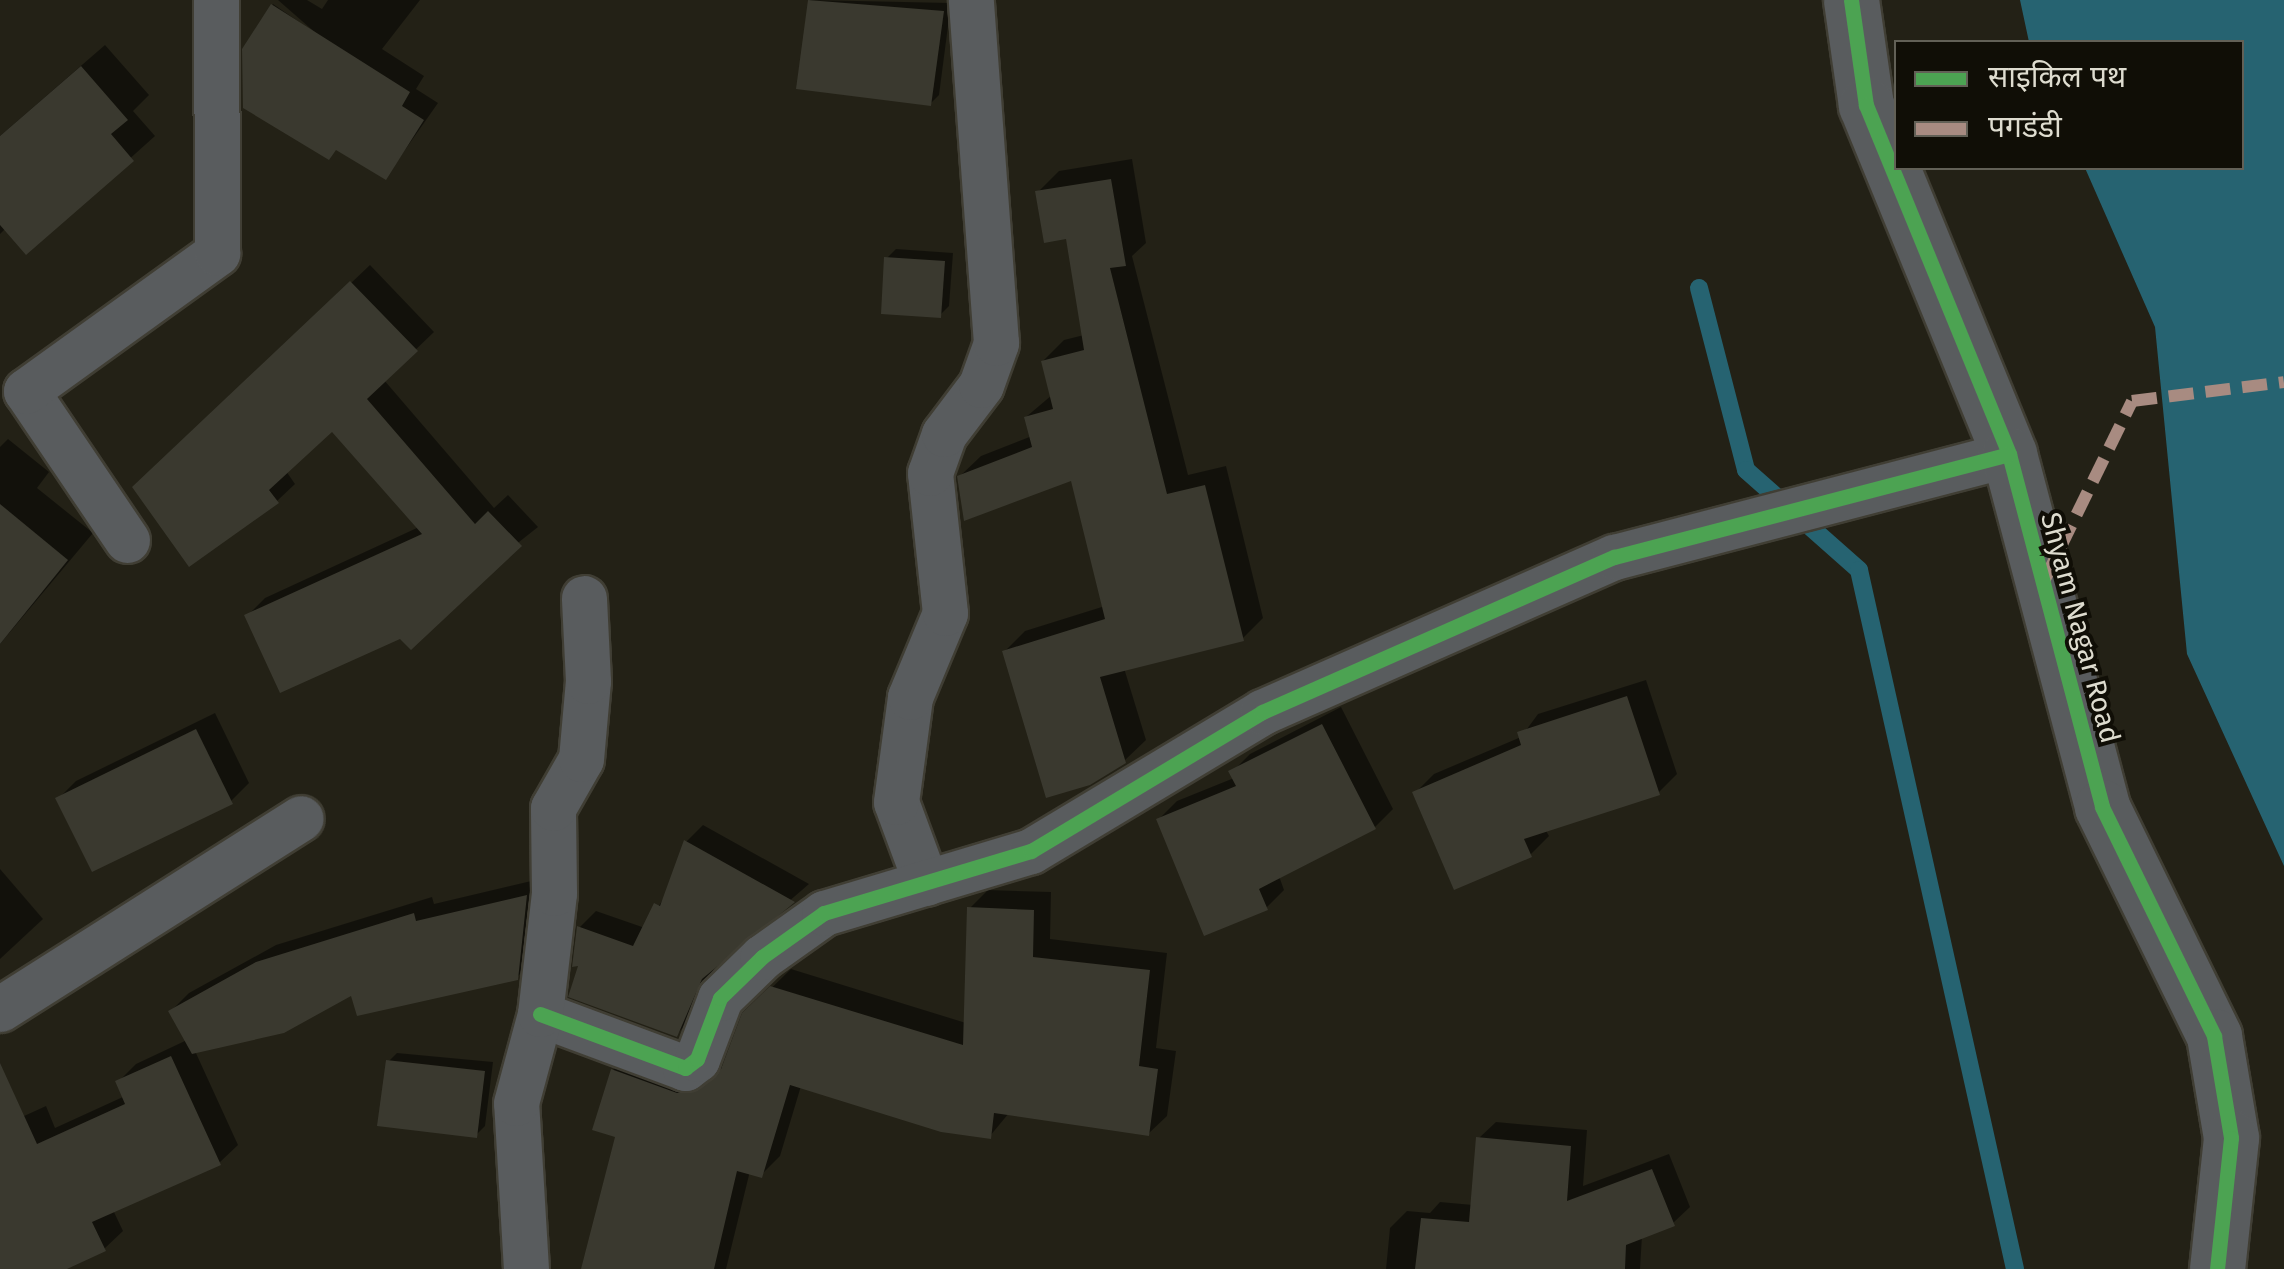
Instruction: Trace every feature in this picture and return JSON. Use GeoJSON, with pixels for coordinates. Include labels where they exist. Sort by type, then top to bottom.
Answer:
{"type":"FeatureCollection","features":[{"type":"Feature","properties":{"kind":"street"},"geometry":{"type":"LineString","coordinates":[[127,540],[26,391],[218,253],[216,0]]}},
{"type":"Feature","properties":{"kind":"street"},"geometry":{"type":"LineString","coordinates":[[926,883],[896,802],[910,697],[945,613],[930,473],[944,434],[981,385],[996,344],[971,0]]}},
{"type":"Feature","properties":{"kind":"street","name":"Shyam Nagar Road"},"geometry":{"type":"LineString","coordinates":[[1851,0],[1866,105],[2008,454],[2102,807],[2214,1036],[2230,1138],[2216,1269]]}},
{"type":"Feature","properties":{"kind":"street"},"geometry":{"type":"LineString","coordinates":[[540,1014],[685,1068],[697,1059],[720,998],[762,957],[824,912],[1031,852],[1262,712],[1614,557],[2008,454]]}},
{"type":"Feature","properties":{"kind":"street"},"geometry":{"type":"LineString","coordinates":[[526,1269],[516,1103],[540,1014],[554,893],[553,808],[581,759],[588,681],[584,598]]}},
{"type":"Feature","properties":{"kind":"street"},"geometry":{"type":"LineString","coordinates":[[0,1009],[301,818]]}},
{"type":"Feature","properties":{"kind":"water"},"geometry":{"type":"Polygon","coordinates":[[[2020,0],[2284,0],[2284,866],[2187,654],[2155,327],[2086,170],[2244,170],[2244,40],[2029,40],[2020,0]]]}},
{"type":"Feature","properties":{"kind":"building"},"geometry":{"type":"Polygon","coordinates":[[[808,0],[944,11],[931,106],[796,89],[808,0]]]}},
{"type":"Feature","properties":{"kind":"building"},"geometry":{"type":"Polygon","coordinates":[[[271,4],[410,92],[402,106],[424,120],[386,180],[336,150],[329,160],[243,108],[242,49],[271,4]]]}},
{"type":"Feature","properties":{"kind":"building"},"geometry":{"type":"Polygon","coordinates":[[[81,66],[128,120],[111,134],[134,161],[26,255],[0,225],[0,136],[81,66]]]}},
{"type":"Feature","properties":{"kind":"building"},"geometry":{"type":"Polygon","coordinates":[[[1111,179],[1126,266],[1110,268],[1167,494],[1205,485],[1244,641],[1100,677],[1126,763],[1090,785],[1046,798],[1002,651],[1105,619],[1071,481],[964,521],[957,476],[1032,447],[1024,417],[1053,409],[1041,361],[1084,350],[1066,239],[1044,243],[1035,191],[1111,179]]]}},
{"type":"Feature","properties":{"kind":"building"},"geometry":{"type":"Polygon","coordinates":[[[884,257],[945,261],[941,318],[881,314],[884,257]]]}},
{"type":"Feature","properties":{"kind":"building"},"geometry":{"type":"Polygon","coordinates":[[[350,281],[418,351],[367,399],[475,524],[488,511],[522,546],[411,650],[400,639],[280,693],[244,615],[422,534],[332,432],[269,490],[279,503],[189,567],[132,487],[350,281]]]}},
{"type":"Feature","properties":{"kind":"building"},"geometry":{"type":"Polygon","coordinates":[[[0,504],[68,560],[0,644],[0,504]]]}},
{"type":"Feature","properties":{"kind":"building"},"geometry":{"type":"Polygon","coordinates":[[[1627,696],[1660,795],[1524,839],[1532,857],[1454,890],[1412,792],[1521,745],[1517,732],[1627,696]]]}},
{"type":"Feature","properties":{"kind":"building"},"geometry":{"type":"Polygon","coordinates":[[[1322,724],[1376,829],[1259,889],[1268,910],[1204,936],[1156,819],[1236,786],[1228,771],[1322,724]]]}},
{"type":"Feature","properties":{"kind":"building"},"geometry":{"type":"Polygon","coordinates":[[[196,729],[233,804],[92,872],[55,798],[196,729]]]}},
{"type":"Feature","properties":{"kind":"building"},"geometry":{"type":"Polygon","coordinates":[[[684,840],[795,902],[702,979],[677,1037],[568,997],[578,966],[572,967],[577,926],[633,946],[654,903],[660,906],[684,840]]]}},
{"type":"Feature","properties":{"kind":"building"},"geometry":{"type":"Polygon","coordinates":[[[527,895],[518,980],[357,1016],[351,996],[284,1033],[192,1054],[168,1011],[256,962],[414,913],[416,921],[527,895]]]}},
{"type":"Feature","properties":{"kind":"building"},"geometry":{"type":"Polygon","coordinates":[[[967,907],[1034,910],[1033,957],[1150,970],[1139,1066],[1158,1069],[1149,1136],[994,1113],[991,1139],[941,1132],[790,1085],[762,1178],[737,1171],[714,1269],[581,1269],[615,1137],[592,1130],[611,1069],[677,1093],[700,1089],[721,1069],[742,1013],[770,986],[963,1045],[967,907]]]}},
{"type":"Feature","properties":{"kind":"building"},"geometry":{"type":"Polygon","coordinates":[[[171,1056],[221,1165],[92,1222],[106,1251],[67,1269],[0,1269],[0,1063],[37,1144],[125,1104],[115,1081],[171,1056]]]}},
{"type":"Feature","properties":{"kind":"building"},"geometry":{"type":"Polygon","coordinates":[[[386,1060],[485,1071],[477,1138],[377,1126],[386,1060]]]}},
{"type":"Feature","properties":{"kind":"building"},"geometry":{"type":"Polygon","coordinates":[[[1476,1137],[1571,1146],[1567,1201],[1652,1169],[1675,1226],[1626,1245],[1625,1269],[1415,1269],[1421,1218],[1469,1222],[1476,1137]]]}},
{"type":"Feature","properties":{"kind":"waterway"},"geometry":{"type":"LineString","coordinates":[[1699,288],[1746,470],[1859,570],[2015,1269]]}},
{"type":"Feature","properties":{"kind":"marked path"},"geometry":{"type":"LineString","coordinates":[[2044,581],[2132,401],[2284,382]]}},
{"type":"Feature","properties":{"kind":"cycle path"},"geometry":{"type":"LineString","coordinates":[[1851,0],[1866,105],[2009,454],[2102,807],[2214,1036],[2231,1138],[2217,1269]]}},
{"type":"Feature","properties":{"kind":"cycle path"},"geometry":{"type":"LineString","coordinates":[[540,1014],[685,1068],[697,1059],[720,998],[762,957],[824,913],[1031,851],[1262,712],[1614,557],[2009,454]]}}]}
